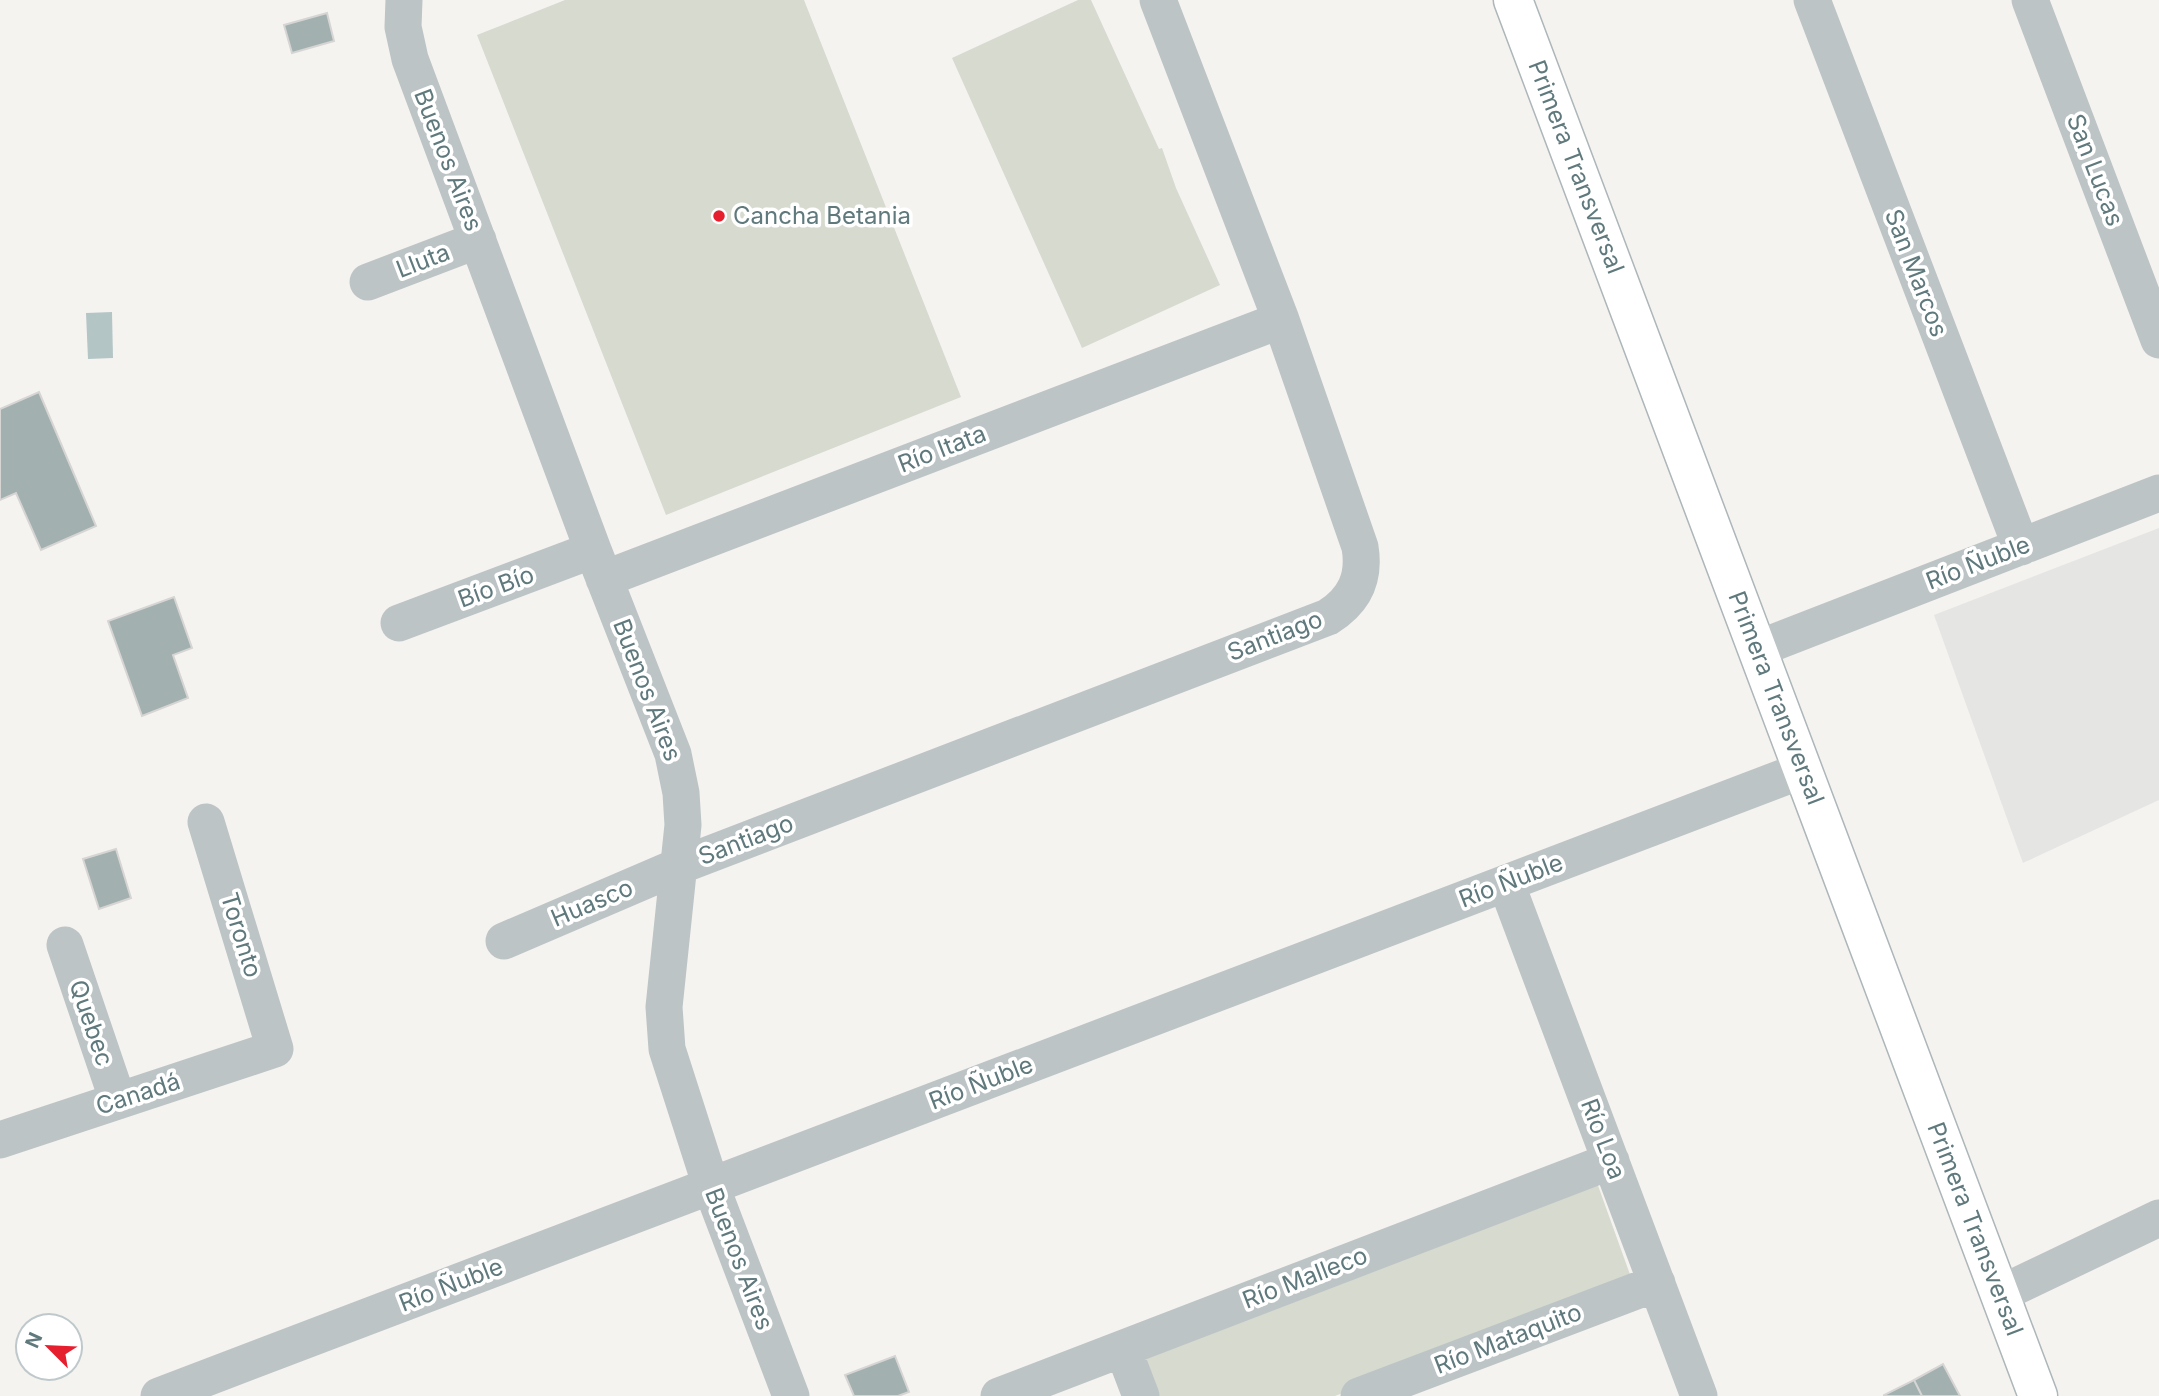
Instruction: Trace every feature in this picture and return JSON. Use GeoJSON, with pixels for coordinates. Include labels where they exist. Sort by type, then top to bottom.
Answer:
{"type":"FeatureCollection","features":[{"type":"Feature","properties":{"kind":"main road","name":"Primera Transversal"},"geometry":{"type":"LineString","coordinates":[[1513,0],[2038,1396]]}},
{"type":"Feature","properties":{"kind":"street","name":"Buenos Aires"},"geometry":{"type":"LineString","coordinates":[[404,0],[403,27],[410,59],[679,773],[682,825],[664,1027],[672,1071],[711,1186],[791,1396]]}},
{"type":"Feature","properties":{"kind":"street","name":"Santiago"},"geometry":{"type":"LineString","coordinates":[[679,866],[1328,617],[1339,610],[1356,590],[1361,576],[1360,547],[1281,320],[1158,0]]}},
{"type":"Feature","properties":{"kind":"street","name":"San Marcos"},"geometry":{"type":"LineString","coordinates":[[1812,0],[2021,547]]}},
{"type":"Feature","properties":{"kind":"street","name":"San Lucas"},"geometry":{"type":"LineString","coordinates":[[2030,0],[2159,340]]}},
{"type":"Feature","properties":{"kind":"street","name":"Lluta"},"geometry":{"type":"LineString","coordinates":[[368,282],[478,240]]}},
{"type":"Feature","properties":{"kind":"street","name":"Río Itata"},"geometry":{"type":"LineString","coordinates":[[599,564],[1281,320]]}},
{"type":"Feature","properties":{"kind":"street","name":"Río Ñuble"},"geometry":{"type":"LineString","coordinates":[[1757,649],[2159,493]]}},
{"type":"Feature","properties":{"kind":"street","name":"Bío Bío"},"geometry":{"type":"LineString","coordinates":[[398,623],[599,564]]}},
{"type":"Feature","properties":{"kind":"street","name":"Río Ñuble"},"geometry":{"type":"LineString","coordinates":[[159,1396],[1803,770]]}},
{"type":"Feature","properties":{"kind":"street","name":"Toronto"},"geometry":{"type":"LineString","coordinates":[[206,822],[275,1049]]}},
{"type":"Feature","properties":{"kind":"street","name":"Huasco"},"geometry":{"type":"LineString","coordinates":[[504,941],[679,866]]}},
{"type":"Feature","properties":{"kind":"street","name":"Río Loa"},"geometry":{"type":"LineString","coordinates":[[1506,883],[1699,1396]]}},
{"type":"Feature","properties":{"kind":"street","name":"Quebec"},"geometry":{"type":"LineString","coordinates":[[65,945],[118,1101]]}},
{"type":"Feature","properties":{"kind":"street","name":"Canadá"},"geometry":{"type":"LineString","coordinates":[[0,1140],[275,1049]]}},
{"type":"Feature","properties":{"kind":"street","name":"Río Malleco"},"geometry":{"type":"LineString","coordinates":[[999,1396],[1611,1161]]}},
{"type":"Feature","properties":{"kind":"street"},"geometry":{"type":"LineString","coordinates":[[2000,1294],[2159,1219]]}},
{"type":"Feature","properties":{"kind":"street","name":"Río Mataquito"},"geometry":{"type":"LineString","coordinates":[[1359,1396],[1657,1283]]}},
{"type":"Feature","properties":{"kind":"street"},"geometry":{"type":"LineString","coordinates":[[1123,1349],[1141,1396]]}},
{"type":"Feature","properties":{"kind":"shaded area","name":"Cancha Betania"},"geometry":{"type":"Polygon","coordinates":[[[565,0],[804,0],[961,397],[666,515],[477,35],[565,0]]]}},
{"type":"Feature","properties":{"kind":"shaded area"},"geometry":{"type":"Polygon","coordinates":[[[1078,0],[1091,0],[1159,149],[1162,148],[1176,188],[1220,285],[1082,348],[952,58],[1078,0]]]}},
{"type":"Feature","properties":{"kind":"shaded area"},"geometry":{"type":"Polygon","coordinates":[[[112,312],[113,358],[88,359],[86,313],[112,312]]]}},
{"type":"Feature","properties":{"kind":"shaded area"},"geometry":{"type":"Polygon","coordinates":[[[2159,528],[2159,800],[2023,863],[1934,615],[2159,528]]]}},
{"type":"Feature","properties":{"kind":"shaded area"},"geometry":{"type":"Polygon","coordinates":[[[1596,1180],[1632,1280],[1335,1396],[1150,1396],[1137,1366],[1147,1352],[1596,1180]]]}},
{"type":"Feature","properties":{"kind":"building"},"geometry":{"type":"Polygon","coordinates":[[[327,13],[334,41],[292,53],[284,25],[327,13]]]}},
{"type":"Feature","properties":{"kind":"building"},"geometry":{"type":"Polygon","coordinates":[[[39,392],[96,526],[41,550],[16,493],[0,500],[0,409],[39,392]]]}},
{"type":"Feature","properties":{"kind":"building"},"geometry":{"type":"Polygon","coordinates":[[[174,597],[192,648],[173,655],[188,698],[142,716],[108,621],[174,597]]]}},
{"type":"Feature","properties":{"kind":"building"},"geometry":{"type":"Polygon","coordinates":[[[116,849],[131,898],[99,909],[83,859],[116,849]]]}},
{"type":"Feature","properties":{"kind":"building"},"geometry":{"type":"Polygon","coordinates":[[[895,1356],[909,1392],[898,1396],[854,1396],[845,1375],[895,1356]]]}},
{"type":"Feature","properties":{"kind":"building"},"geometry":{"type":"Polygon","coordinates":[[[1943,1364],[1960,1396],[1922,1396],[1914,1380],[1943,1364]]]}},
{"type":"Feature","properties":{"kind":"building"},"geometry":{"type":"Polygon","coordinates":[[[1914,1380],[1922,1396],[1884,1396],[1884,1395],[1914,1380]]]}},
{"type":"Feature","properties":{"kind":"place","name":"Cancha Betania"},"geometry":{"type":"Point","coordinates":[719,216]}}]}
